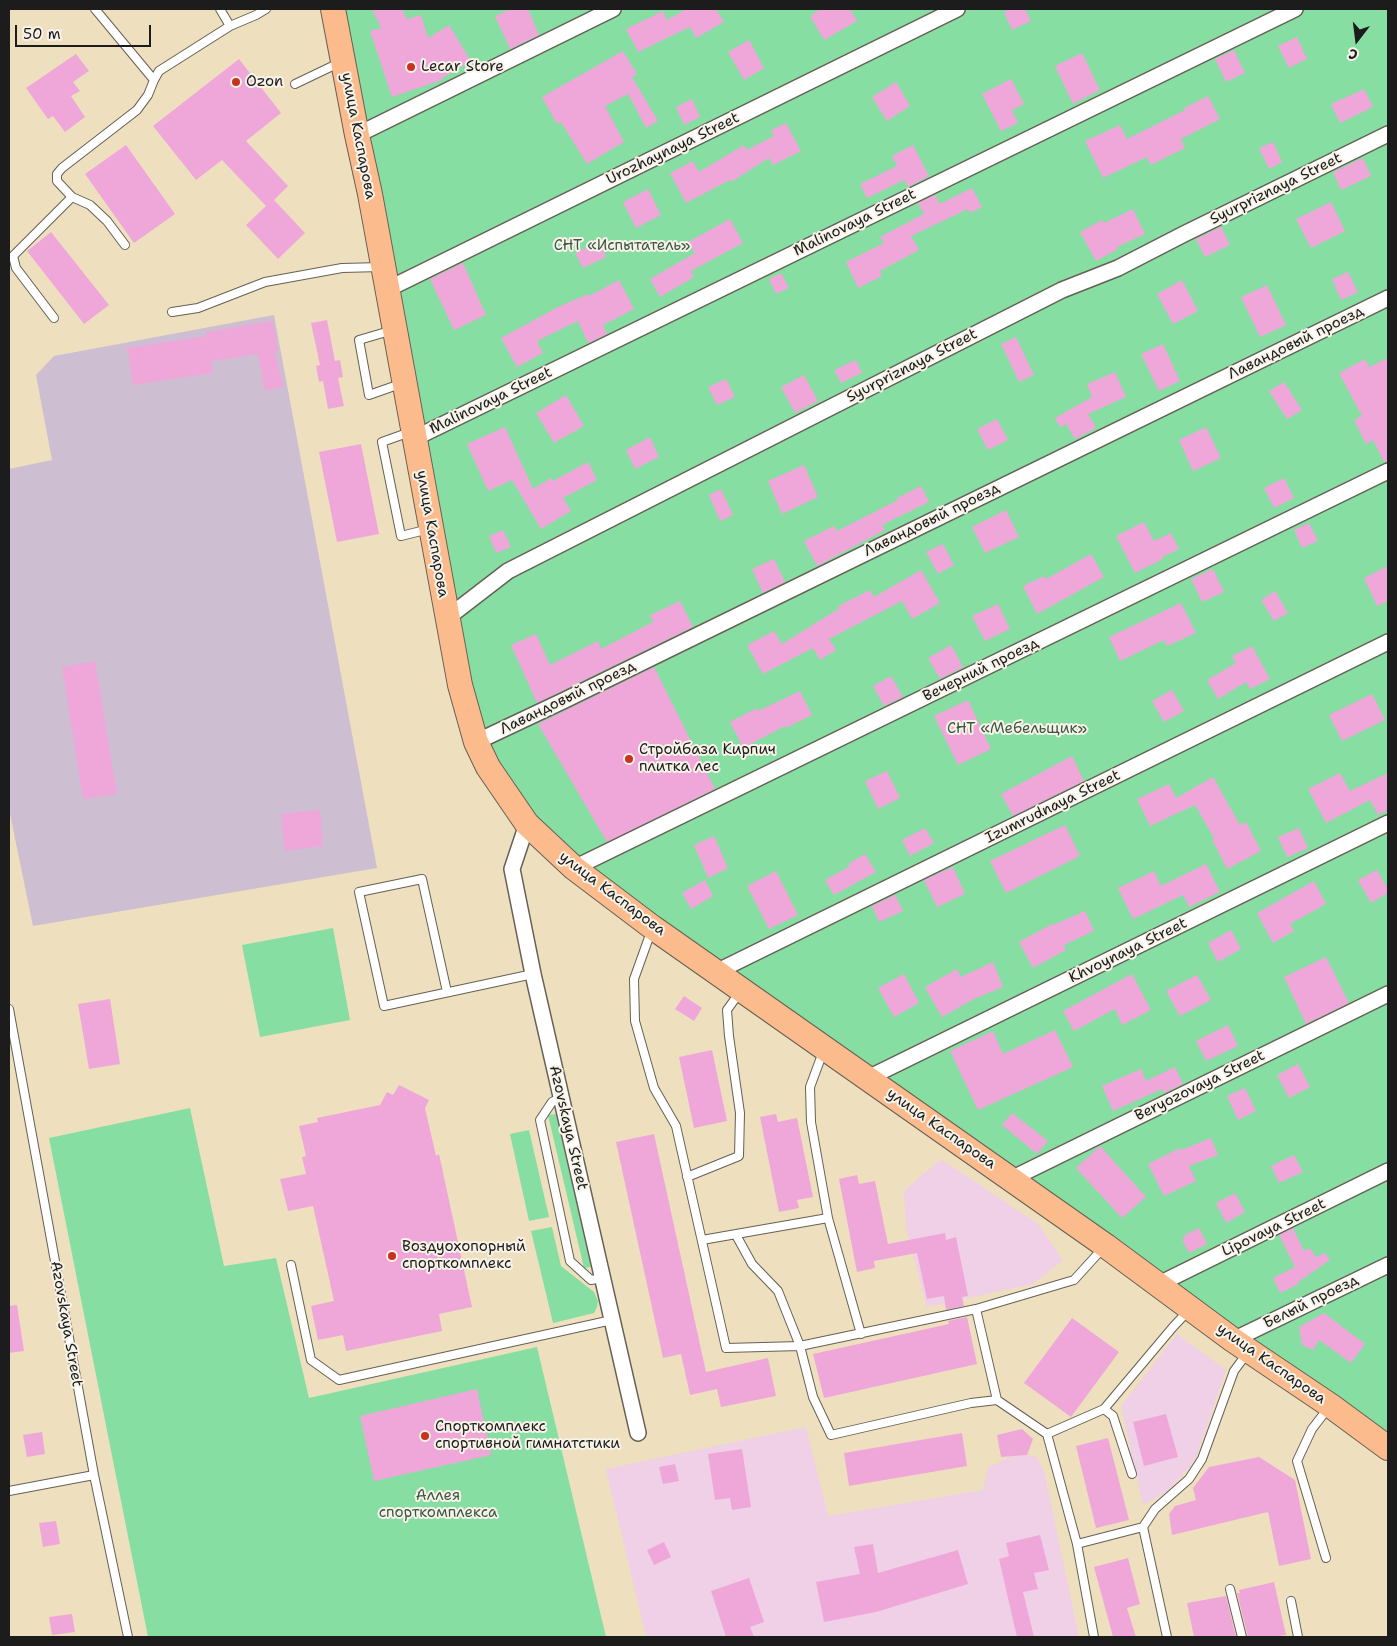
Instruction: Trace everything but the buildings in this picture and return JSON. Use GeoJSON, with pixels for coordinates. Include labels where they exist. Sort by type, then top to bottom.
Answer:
{"type":"FeatureCollection","features":[{"type":"Feature","properties":{"kind":"main road","name":"улица Каспарова"},"geometry":{"type":"LineString","coordinates":[[333,9],[386,278],[460,685],[476,742],[488,767],[528,824],[574,868],[652,926],[1106,1246],[1241,1345],[1385,1442]]}},
{"type":"Feature","properties":{"kind":"street"},"geometry":{"type":"LineString","coordinates":[[357,135],[613,9]]}},
{"type":"Feature","properties":{"kind":"street","name":"Urozhaynaya Street"},"geometry":{"type":"LineString","coordinates":[[386,278],[957,9]]}},
{"type":"Feature","properties":{"kind":"street","name":"Malinovaya Street"},"geometry":{"type":"LineString","coordinates":[[414,434],[1295,9]]}},
{"type":"Feature","properties":{"kind":"street","name":"Syurpriznaya Street"},"geometry":{"type":"LineString","coordinates":[[447,618],[508,571],[1062,290],[1118,268],[1388,134]]}},
{"type":"Feature","properties":{"kind":"street","name":"Лавандовый проезд"},"geometry":{"type":"LineString","coordinates":[[476,742],[1388,298]]}},
{"type":"Feature","properties":{"kind":"street","name":"Вечерний проезд"},"geometry":{"type":"LineString","coordinates":[[574,868],[1388,471]]}},
{"type":"Feature","properties":{"kind":"street","name":"Izumrudnaya Street"},"geometry":{"type":"LineString","coordinates":[[718,971],[1388,642]]}},
{"type":"Feature","properties":{"kind":"street","name":"Khvoynaya Street"},"geometry":{"type":"LineString","coordinates":[[868,1078],[1388,823]]}},
{"type":"Feature","properties":{"kind":"street","name":"Azovskaya Street"},"geometry":{"type":"LineString","coordinates":[[528,824],[512,869],[533,974],[638,1433]]}},
{"type":"Feature","properties":{"kind":"street","name":"Beryozovaya Street"},"geometry":{"type":"LineString","coordinates":[[1011,1179],[1388,994]]}},
{"type":"Feature","properties":{"kind":"street","name":"Lipovaya Street"},"geometry":{"type":"LineString","coordinates":[[1159,1284],[1388,1172]]}},
{"type":"Feature","properties":{"kind":"street","name":"Белый проезд"},"geometry":{"type":"LineString","coordinates":[[1241,1345],[1388,1265]]}},
{"type":"Feature","properties":{"kind":"lane"},"geometry":{"type":"LineString","coordinates":[[95,9],[154,80]]}},
{"type":"Feature","properties":{"kind":"lane"},"geometry":{"type":"LineString","coordinates":[[220,9],[230,26]]}},
{"type":"Feature","properties":{"kind":"lane"},"geometry":{"type":"LineString","coordinates":[[125,244],[107,221],[90,205],[72,197],[57,181],[57,174],[62,168],[136,110],[148,95],[159,71],[230,26],[266,9]]}},
{"type":"Feature","properties":{"kind":"lane"},"geometry":{"type":"LineString","coordinates":[[295,84],[343,61]]}},
{"type":"Feature","properties":{"kind":"lane"},"geometry":{"type":"LineString","coordinates":[[54,318],[16,268],[13,256],[72,197]]}},
{"type":"Feature","properties":{"kind":"lane"},"geometry":{"type":"LineString","coordinates":[[172,312],[198,308],[266,282],[342,268],[386,278]]}},
{"type":"Feature","properties":{"kind":"lane"},"geometry":{"type":"LineString","coordinates":[[395,330],[359,340],[369,395],[405,382]]}},
{"type":"Feature","properties":{"kind":"lane"},"geometry":{"type":"LineString","coordinates":[[414,434],[382,442],[401,536],[431,528]]}},
{"type":"Feature","properties":{"kind":"lane"},"geometry":{"type":"LineString","coordinates":[[447,992],[422,879],[359,892],[384,1006],[533,974]]}},
{"type":"Feature","properties":{"kind":"lane"},"geometry":{"type":"LineString","coordinates":[[652,926],[634,979],[635,1021],[654,1088],[676,1126],[726,1348],[800,1346],[976,1309],[1074,1280],[1106,1246]]}},
{"type":"Feature","properties":{"kind":"lane"},"geometry":{"type":"LineString","coordinates":[[687,1177],[739,1156],[740,1113],[727,1010],[742,990]]}},
{"type":"Feature","properties":{"kind":"lane","name":"Azovskaya Street"},"geometry":{"type":"LineString","coordinates":[[9,1009],[94,1474],[128,1637]]}},
{"type":"Feature","properties":{"kind":"lane"},"geometry":{"type":"LineString","coordinates":[[824,1046],[810,1087],[812,1122],[828,1218],[861,1334]]}},
{"type":"Feature","properties":{"kind":"lane"},"geometry":{"type":"LineString","coordinates":[[561,1097],[552,1102],[540,1120],[570,1261],[591,1280],[603,1278]]}},
{"type":"Feature","properties":{"kind":"lane"},"geometry":{"type":"LineString","coordinates":[[702,1240],[828,1218]]}},
{"type":"Feature","properties":{"kind":"lane"},"geometry":{"type":"LineString","coordinates":[[736,1235],[752,1264],[778,1291],[800,1346],[813,1397],[831,1435],[971,1403],[997,1400],[1047,1434],[1077,1544],[1094,1637]]}},
{"type":"Feature","properties":{"kind":"lane"},"geometry":{"type":"LineString","coordinates":[[291,1265],[311,1360],[340,1380],[612,1320]]}},
{"type":"Feature","properties":{"kind":"lane"},"geometry":{"type":"LineString","coordinates":[[1047,1434],[1104,1409],[1191,1308]]}},
{"type":"Feature","properties":{"kind":"lane"},"geometry":{"type":"LineString","coordinates":[[976,1309],[997,1400]]}},
{"type":"Feature","properties":{"kind":"lane"},"geometry":{"type":"LineString","coordinates":[[1077,1544],[1143,1527],[1155,1509],[1189,1479],[1202,1459],[1234,1371],[1241,1345]]}},
{"type":"Feature","properties":{"kind":"lane"},"geometry":{"type":"LineString","coordinates":[[1326,1558],[1296,1461],[1312,1428],[1330,1406]]}},
{"type":"Feature","properties":{"kind":"lane"},"geometry":{"type":"LineString","coordinates":[[1104,1409],[1113,1416],[1132,1474]]}},
{"type":"Feature","properties":{"kind":"lane"},"geometry":{"type":"LineString","coordinates":[[9,1491],[94,1474]]}},
{"type":"Feature","properties":{"kind":"lane"},"geometry":{"type":"LineString","coordinates":[[1143,1527],[1167,1637]]}},
{"type":"Feature","properties":{"kind":"lane"},"geometry":{"type":"LineString","coordinates":[[1230,1589],[1242,1637]]}},
{"type":"Feature","properties":{"kind":"lane"},"geometry":{"type":"LineString","coordinates":[[1291,1600],[1298,1637]]}},
{"type":"Feature","properties":{"kind":"shaded area"},"geometry":{"type":"Polygon","coordinates":[[[274,315],[377,868],[33,926],[9,809],[9,469],[52,460],[36,375],[54,356],[274,315]]]}},
{"type":"Feature","properties":{"kind":"shaded area"},"geometry":{"type":"Polygon","coordinates":[[[941,1159],[1038,1224],[1063,1260],[1033,1284],[927,1307],[906,1228],[904,1191],[941,1159]]]}},
{"type":"Feature","properties":{"kind":"shaded area"},"geometry":{"type":"Polygon","coordinates":[[[1177,1334],[1226,1370],[1196,1458],[1167,1492],[1143,1505],[1121,1406],[1177,1334]]]}},
{"type":"Feature","properties":{"kind":"shaded area"},"geometry":{"type":"Polygon","coordinates":[[[806,1427],[828,1516],[983,1490],[988,1468],[1009,1457],[1036,1456],[1044,1471],[1079,1637],[646,1637],[606,1469],[806,1427]]]}},
{"type":"Feature","properties":{"kind":"green space","name":"СНТ «Мебельщик»"},"geometry":{"type":"Polygon","coordinates":[[[333,9],[1388,9],[1388,1448],[574,868],[488,767],[333,9]]]}},
{"type":"Feature","properties":{"kind":"green space"},"geometry":{"type":"Polygon","coordinates":[[[333,928],[350,1020],[260,1037],[242,945],[333,928]]]}},
{"type":"Feature","properties":{"kind":"green space","name":"Аллея спорткомплекса"},"geometry":{"type":"Polygon","coordinates":[[[190,1108],[224,1266],[276,1258],[309,1398],[537,1347],[606,1637],[148,1637],[49,1138],[190,1108]]]}},
{"type":"Feature","properties":{"kind":"green space"},"geometry":{"type":"Polygon","coordinates":[[[556,1114],[591,1267],[584,1268],[548,1115],[556,1114]]]}},
{"type":"Feature","properties":{"kind":"green space"},"geometry":{"type":"Polygon","coordinates":[[[529,1130],[549,1217],[529,1221],[510,1134],[529,1130]]]}},
{"type":"Feature","properties":{"kind":"green space"},"geometry":{"type":"Polygon","coordinates":[[[552,1227],[561,1266],[594,1292],[598,1301],[594,1313],[553,1323],[531,1231],[552,1227]]]}},
{"type":"Feature","properties":{"kind":"place","name":"Lecar Store"},"geometry":{"type":"Point","coordinates":[411,67]}},
{"type":"Feature","properties":{"kind":"place","name":"Ozon"},"geometry":{"type":"Point","coordinates":[236,82]}},
{"type":"Feature","properties":{"kind":"place","name":"Стройбаза Кирпич плитка лес"},"geometry":{"type":"Point","coordinates":[629,759]}},
{"type":"Feature","properties":{"kind":"place","name":"Воздуохопорный спорткомплекс"},"geometry":{"type":"Point","coordinates":[392,1256]}},
{"type":"Feature","properties":{"kind":"place","name":"Спорткомплекс спортивной гимнатстики"},"geometry":{"type":"Point","coordinates":[425,1436]}},
{"type":"Feature","properties":{"kind":"park label","name":"СНТ «Испытатель»"},"geometry":{"type":"Point","coordinates":[622,246]}}]}
